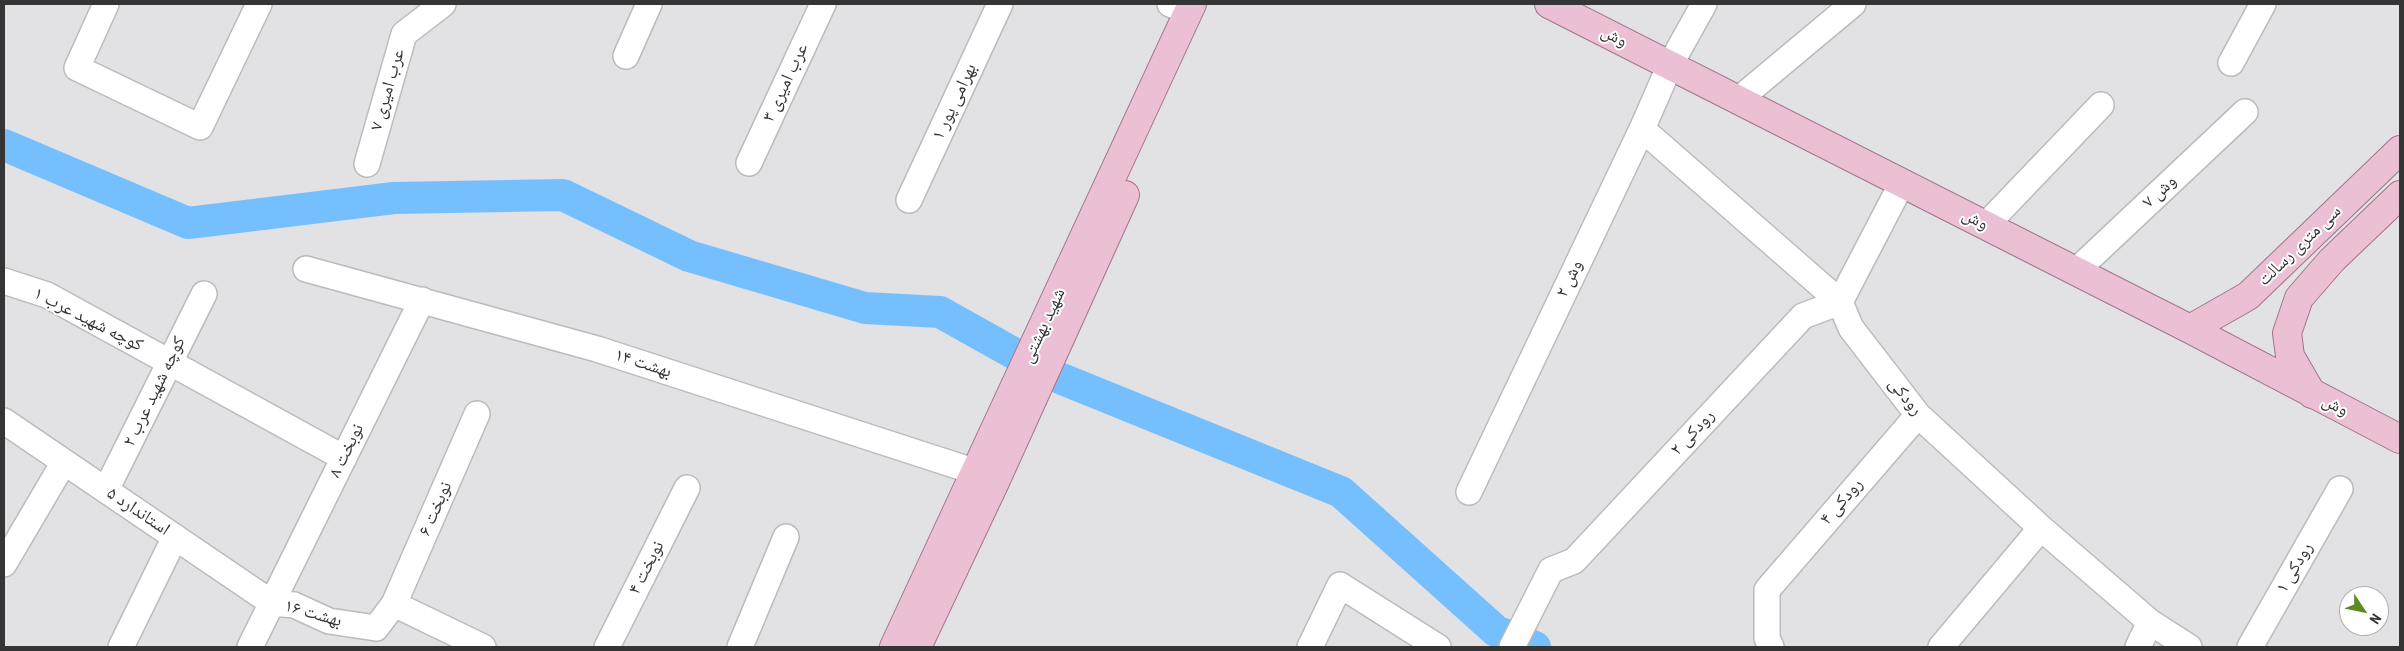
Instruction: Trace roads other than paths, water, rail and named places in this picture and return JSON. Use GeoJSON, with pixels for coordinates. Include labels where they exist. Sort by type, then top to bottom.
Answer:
{"type":"FeatureCollection","features":[{"type":"Feature","properties":{"kind":"main road","name":"وش"},"geometry":{"type":"LineString","coordinates":[[1549,4],[2190,329],[2400,439]]}},
{"type":"Feature","properties":{"kind":"main road","name":"شهید بهشتی"},"geometry":{"type":"LineString","coordinates":[[894,647],[1191,6]]}},
{"type":"Feature","properties":{"kind":"main road","name":"شهید بهشتی"},"geometry":{"type":"LineString","coordinates":[[916,647],[995,482],[1191,6]]}},
{"type":"Feature","properties":{"kind":"main road","name":"سی متری رسالت"},"geometry":{"type":"LineString","coordinates":[[2190,329],[2248,296],[2399,153]]}},
{"type":"Feature","properties":{"kind":"main road","name":"سی متری رسالت"},"geometry":{"type":"LineString","coordinates":[[2312,394],[2290,356],[2287,333],[2299,298],[2332,260],[2400,195]]}},
{"type":"Feature","properties":{"kind":"street"},"geometry":{"type":"LineString","coordinates":[[106,4],[77,68],[200,126],[259,4]]}},
{"type":"Feature","properties":{"kind":"street","name":"۷ عرب امیری"},"geometry":{"type":"LineString","coordinates":[[366,164],[404,34],[443,4]]}},
{"type":"Feature","properties":{"kind":"street"},"geometry":{"type":"LineString","coordinates":[[626,56],[649,4]]}},
{"type":"Feature","properties":{"kind":"street","name":"۳ عرب امیری"},"geometry":{"type":"LineString","coordinates":[[749,163],[823,4]]}},
{"type":"Feature","properties":{"kind":"street","name":"۱ بهرامی پور"},"geometry":{"type":"LineString","coordinates":[[909,200],[1000,4]]}},
{"type":"Feature","properties":{"kind":"street","name":"وش ۲"},"geometry":{"type":"LineString","coordinates":[[1469,492],[1642,129],[1670,65],[1704,4]]}},
{"type":"Feature","properties":{"kind":"street"},"geometry":{"type":"LineString","coordinates":[[1738,100],[1854,4]]}},
{"type":"Feature","properties":{"kind":"street"},"geometry":{"type":"LineString","coordinates":[[2231,62],[2263,4]]}},
{"type":"Feature","properties":{"kind":"street"},"geometry":{"type":"LineString","coordinates":[[1986,225],[2101,105]]}},
{"type":"Feature","properties":{"kind":"street","name":"وش ۷"},"geometry":{"type":"LineString","coordinates":[[2076,271],[2245,112]]}},
{"type":"Feature","properties":{"kind":"street","name":"رودکی"},"geometry":{"type":"LineString","coordinates":[[1642,129],[1840,302],[1851,328],[1918,415],[2041,528],[2150,622],[2189,647]]}},
{"type":"Feature","properties":{"kind":"street"},"geometry":{"type":"LineString","coordinates":[[1840,302],[1902,183]]}},
{"type":"Feature","properties":{"kind":"street","name":"بهشت ۱۴"},"geometry":{"type":"LineString","coordinates":[[306,270],[597,349],[976,472]]}},
{"type":"Feature","properties":{"kind":"street","name":"کوچه شهید عرب ۱"},"geometry":{"type":"LineString","coordinates":[[4,281],[47,295],[344,458]]}},
{"type":"Feature","properties":{"kind":"street","name":"کوچه شهید عرب ۲"},"geometry":{"type":"LineString","coordinates":[[106,490],[204,294]]}},
{"type":"Feature","properties":{"kind":"street","name":"۸ نوبخت"},"geometry":{"type":"LineString","coordinates":[[250,647],[422,300]]}},
{"type":"Feature","properties":{"kind":"street","name":"رودکی ۲"},"geometry":{"type":"LineString","coordinates":[[1512,647],[1551,570],[1574,561],[1803,316],[1840,302]]}},
{"type":"Feature","properties":{"kind":"street","name":"نوبخت ۶"},"geometry":{"type":"LineString","coordinates":[[394,604],[477,414]]}},
{"type":"Feature","properties":{"kind":"street","name":"رودکی ۴"},"geometry":{"type":"LineString","coordinates":[[1770,647],[1767,638],[1767,590],[1918,415]]}},
{"type":"Feature","properties":{"kind":"street","name":"۵ استاندارد"},"geometry":{"type":"LineString","coordinates":[[4,421],[272,602]]}},
{"type":"Feature","properties":{"kind":"street"},"geometry":{"type":"LineString","coordinates":[[4,564],[64,462]]}},
{"type":"Feature","properties":{"kind":"street","name":"۴ نوبخت"},"geometry":{"type":"LineString","coordinates":[[607,647],[687,488]]}},
{"type":"Feature","properties":{"kind":"street","name":"رودکی ۱"},"geometry":{"type":"LineString","coordinates":[[2250,647],[2340,489]]}},
{"type":"Feature","properties":{"kind":"street"},"geometry":{"type":"LineString","coordinates":[[1941,647],[2041,528]]}},
{"type":"Feature","properties":{"kind":"street"},"geometry":{"type":"LineString","coordinates":[[121,647],[175,537]]}},
{"type":"Feature","properties":{"kind":"street"},"geometry":{"type":"LineString","coordinates":[[740,647],[786,537]]}},
{"type":"Feature","properties":{"kind":"street"},"geometry":{"type":"LineString","coordinates":[[1310,647],[1340,585],[1438,647]]}},
{"type":"Feature","properties":{"kind":"street","name":"۱۶ بهشت"},"geometry":{"type":"LineString","coordinates":[[272,602],[294,605],[329,621],[372,637],[394,604]]}},
{"type":"Feature","properties":{"kind":"street"},"geometry":{"type":"LineString","coordinates":[[394,604],[483,647]]}},
{"type":"Feature","properties":{"kind":"street"},"geometry":{"type":"LineString","coordinates":[[2138,647],[2150,622]]}},
{"type":"Feature","properties":{"kind":"waterway"},"geometry":{"type":"LineString","coordinates":[[4,145],[188,223],[394,198],[563,195],[689,256],[865,308],[940,312],[1015,354]]}},
{"type":"Feature","properties":{"kind":"waterway"},"geometry":{"type":"LineString","coordinates":[[1062,379],[1341,492],[1496,631],[1535,647]]}}]}
